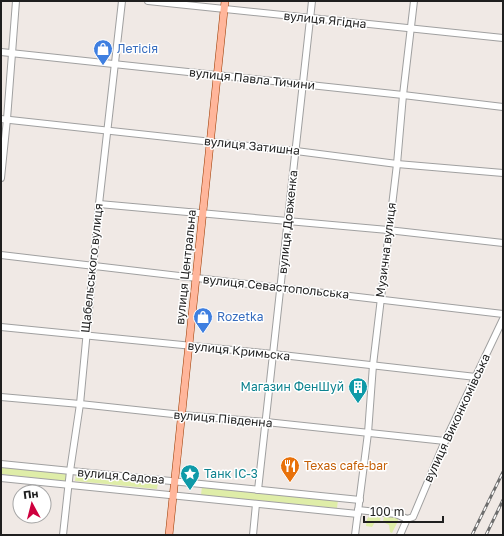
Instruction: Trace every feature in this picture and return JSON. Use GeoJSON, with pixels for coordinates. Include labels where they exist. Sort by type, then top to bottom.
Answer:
{"type":"FeatureCollection","features":[{"type":"Feature","properties":{"kind":"main road","name":"вулиця Центральна"},"geometry":{"type":"LineString","coordinates":[[169,535],[226,1]]}},
{"type":"Feature","properties":{"kind":"street"},"geometry":{"type":"LineString","coordinates":[[1,178],[4,119],[12,53],[16,1]]}},
{"type":"Feature","properties":{"kind":"street","name":"Щабельського вулиця"},"geometry":{"type":"LineString","coordinates":[[63,535],[68,485],[80,404],[99,204],[122,1]]}},
{"type":"Feature","properties":{"kind":"street","name":"вулиця Ягідна"},"geometry":{"type":"LineString","coordinates":[[148,1],[503,38]]}},
{"type":"Feature","properties":{"kind":"street","name":"вулиця Довженка"},"geometry":{"type":"LineString","coordinates":[[258,490],[312,1]]}},
{"type":"Feature","properties":{"kind":"street","name":"Музична вулиця"},"geometry":{"type":"LineString","coordinates":[[355,535],[368,433],[373,365],[397,164],[414,1]]}},
{"type":"Feature","properties":{"kind":"street","name":"вулиця Павла Тичини"},"geometry":{"type":"LineString","coordinates":[[1,52],[503,107]]}},
{"type":"Feature","properties":{"kind":"street","name":"вулиця Затишна"},"geometry":{"type":"LineString","coordinates":[[4,119],[296,151],[397,164],[503,173]]}},
{"type":"Feature","properties":{"kind":"street"},"geometry":{"type":"LineString","coordinates":[[99,204],[388,230],[503,243]]}},
{"type":"Feature","properties":{"kind":"street","name":"вулиця Севастопольська"},"geometry":{"type":"LineString","coordinates":[[1,254],[503,314]]}},
{"type":"Feature","properties":{"kind":"street","name":"вулиця Виконкомівська"},"geometry":{"type":"LineString","coordinates":[[400,535],[407,519],[413,517],[445,441],[503,319]]}},
{"type":"Feature","properties":{"kind":"street","name":"вулиця Кримьска"},"geometry":{"type":"LineString","coordinates":[[1,327],[273,354],[476,377]]}},
{"type":"Feature","properties":{"kind":"street","name":"вулиця Південна"},"geometry":{"type":"LineString","coordinates":[[1,397],[266,422],[445,441]]}},
{"type":"Feature","properties":{"kind":"street","name":"вулиця Садова"},"geometry":{"type":"LineString","coordinates":[[1,464],[360,500]]}},
{"type":"Feature","properties":{"kind":"street","name":"вулиця Садова"},"geometry":{"type":"LineString","coordinates":[[1,478],[256,504],[396,514],[407,519]]}},
{"type":"Feature","properties":{"kind":"street"},"geometry":{"type":"LineString","coordinates":[[253,535],[256,504]]}},
{"type":"Feature","properties":{"kind":"green space"},"geometry":{"type":"Polygon","coordinates":[[[1,467],[67,474],[66,481],[1,474],[1,467]]]}},
{"type":"Feature","properties":{"kind":"green space"},"geometry":{"type":"Polygon","coordinates":[[[76,474],[158,482],[157,489],[75,481],[76,474]]]}},
{"type":"Feature","properties":{"kind":"green space"},"geometry":{"type":"Polygon","coordinates":[[[202,486],[338,500],[337,508],[201,495],[202,486]]]}},
{"type":"Feature","properties":{"kind":"green space"},"geometry":{"type":"Polygon","coordinates":[[[371,514],[381,515],[380,522],[375,522],[372,527],[366,526],[367,519],[371,514]]]}},
{"type":"Feature","properties":{"kind":"green space"},"geometry":{"type":"Polygon","coordinates":[[[384,515],[398,518],[392,533],[390,532],[389,525],[383,522],[384,515]]]}},
{"type":"Feature","properties":{"kind":"railway"},"geometry":{"type":"LineString","coordinates":[[472,535],[503,472]]}},
{"type":"Feature","properties":{"kind":"railway"},"geometry":{"type":"LineString","coordinates":[[486,535],[503,500]]}},
{"type":"Feature","properties":{"kind":"place","name":"Летісія"},"geometry":{"type":"Point","coordinates":[103,66]}},
{"type":"Feature","properties":{"kind":"place","name":"Rozetka"},"geometry":{"type":"Point","coordinates":[203,334]}},
{"type":"Feature","properties":{"kind":"place","name":"Магазин ФенШуй"},"geometry":{"type":"Point","coordinates":[358,404]}},
{"type":"Feature","properties":{"kind":"place","name":"Texas cafe-bar"},"geometry":{"type":"Point","coordinates":[290,483]}},
{"type":"Feature","properties":{"kind":"place","name":"Танк ІС-3"},"geometry":{"type":"Point","coordinates":[190,491]}}]}
